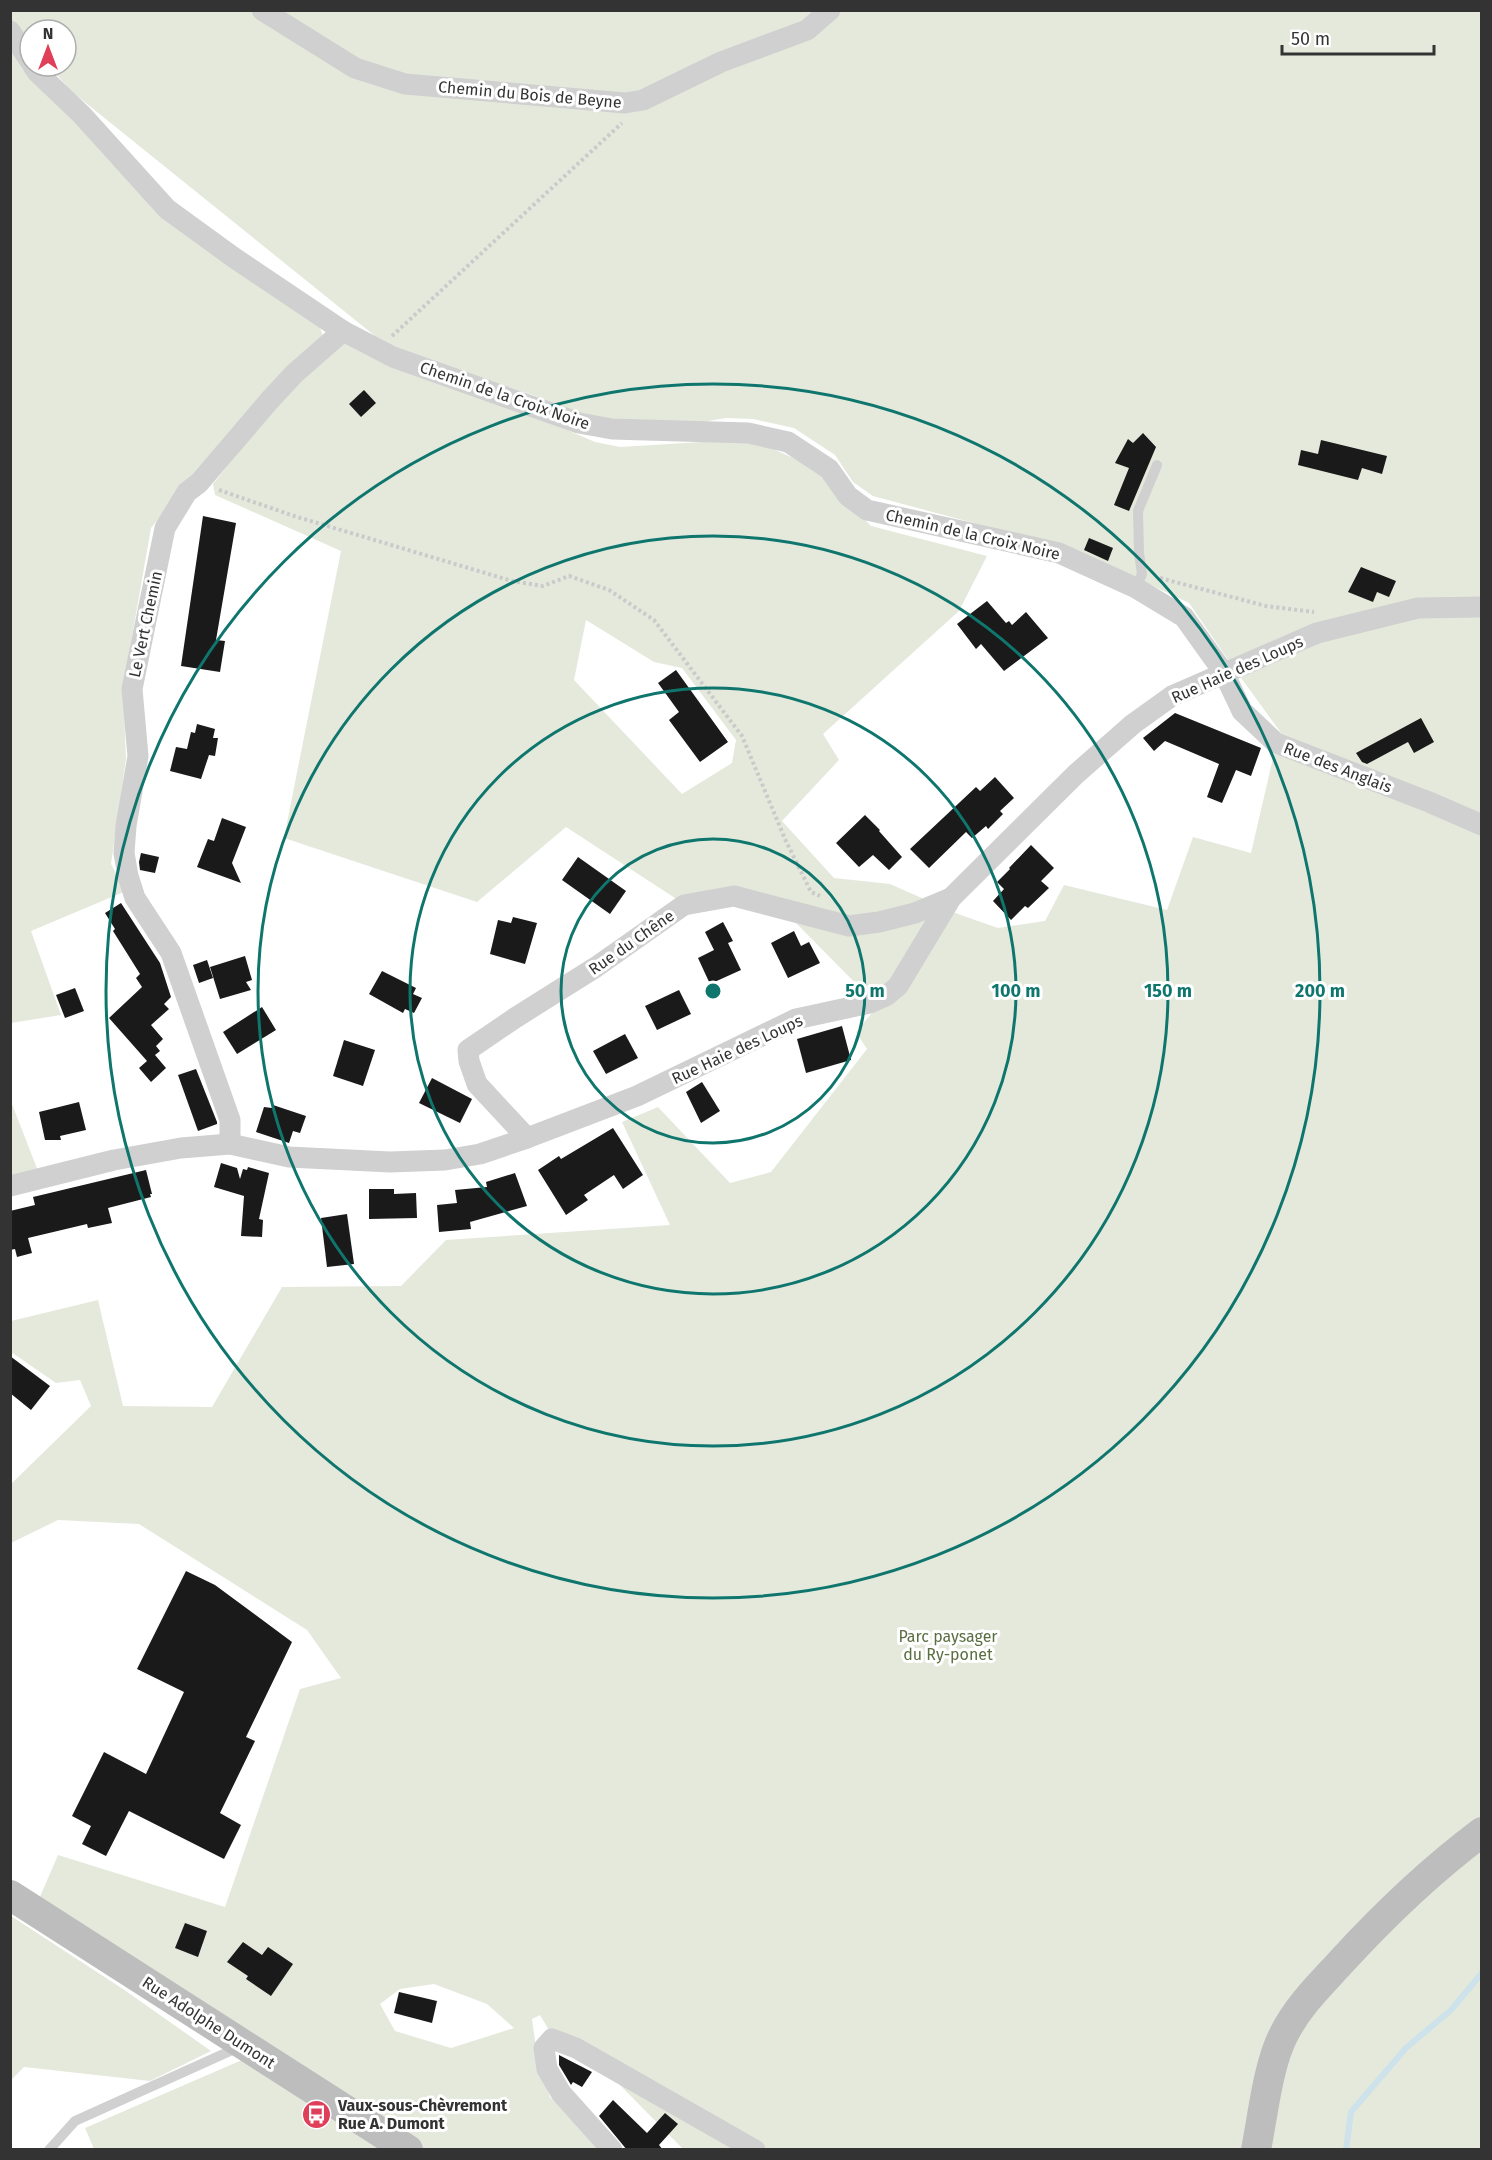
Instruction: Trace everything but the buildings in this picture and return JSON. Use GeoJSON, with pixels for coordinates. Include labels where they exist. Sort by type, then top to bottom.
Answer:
{"type":"FeatureCollection","features":[{"type":"Feature","properties":{"kind":"main road"},"geometry":{"type":"LineString","coordinates":[[1256,2150],[1271,2071],[1283,2035],[1306,1999],[1382,1917],[1482,1832]]}},
{"type":"Feature","properties":{"kind":"main road","name":"Rue Adolphe Dumont"},"geometry":{"type":"LineString","coordinates":[[10,1895],[408,2150]]}},
{"type":"Feature","properties":{"kind":"street","name":"Chemin du Bois de Beyne"},"geometry":{"type":"LineString","coordinates":[[262,10],[355,68],[405,84],[625,104],[648,98],[721,62],[807,30],[830,10]]}},
{"type":"Feature","properties":{"kind":"street","name":"Chemin de la Croix Noire"},"geometry":{"type":"LineString","coordinates":[[43,78],[82,115],[167,209],[233,257],[343,331],[393,357],[579,423],[612,429],[748,433],[788,442],[829,469],[848,496],[867,510],[1059,553],[1139,581],[1184,617],[1224,673]]}},
{"type":"Feature","properties":{"kind":"street","name":"Le Vert Chemin"},"geometry":{"type":"LineString","coordinates":[[230,1144],[230,1120],[171,953],[135,898],[128,876],[124,853],[126,826],[138,756],[132,688],[165,528],[187,492],[199,483],[269,401],[294,374],[343,331]]}},
{"type":"Feature","properties":{"kind":"street","name":"Rue Haie des Loups"},"geometry":{"type":"LineString","coordinates":[[10,1186],[114,1160],[182,1148],[230,1144],[289,1156],[390,1162],[445,1160],[480,1154],[637,1096],[796,1018],[870,1003],[886,996],[898,987],[951,898],[1076,774],[1133,724],[1172,696],[1317,633],[1418,608],[1482,607]]}},
{"type":"Feature","properties":{"kind":"street","name":"Rue des Anglais"},"geometry":{"type":"LineString","coordinates":[[1224,673],[1242,711],[1276,743],[1482,825]]}},
{"type":"Feature","properties":{"kind":"street","name":"Rue du Chêne"},"geometry":{"type":"LineString","coordinates":[[527,1138],[477,1084],[469,1061],[468,1050],[596,967],[684,905],[734,896],[849,926],[879,922],[915,913],[951,898]]}},
{"type":"Feature","properties":{"kind":"street"},"geometry":{"type":"LineString","coordinates":[[612,2150],[561,2092],[547,2069],[544,2048],[552,2039],[576,2048],[755,2150]]}},
{"type":"Feature","properties":{"kind":"lane"},"geometry":{"type":"LineString","coordinates":[[1139,581],[1138,511],[1157,465]]}},
{"type":"Feature","properties":{"kind":"lane"},"geometry":{"type":"LineString","coordinates":[[49,2150],[75,2121],[245,2045]]}},
{"type":"Feature","properties":{"kind":"path"},"geometry":{"type":"LineString","coordinates":[[378,349],[648,98]]}},
{"type":"Feature","properties":{"kind":"path"},"geometry":{"type":"LineString","coordinates":[[199,483],[294,516],[512,581],[543,586],[569,576],[609,590],[654,620],[742,736],[785,839],[811,892]]}},
{"type":"Feature","properties":{"kind":"path"},"geometry":{"type":"LineString","coordinates":[[1139,581],[1266,606],[1321,612]]}},
{"type":"Feature","properties":{"kind":"green space","name":"Parc paysager du Ry-ponet"},"geometry":{"type":"Polygon","coordinates":[[[11,11],[1481,11],[1481,2149],[683,2149],[611,2076],[550,2032],[540,2015],[532,2019],[538,2062],[550,2097],[605,2149],[423,2149],[36,1906],[58,1855],[225,1907],[300,1689],[341,1678],[307,1630],[139,1524],[58,1520],[11,1543],[11,1484],[91,1406],[80,1380],[56,1383],[11,1352],[11,1321],[98,1300],[123,1406],[212,1407],[282,1287],[401,1286],[446,1240],[670,1225],[622,1122],[658,1107],[730,1183],[771,1172],[867,1049],[856,1032],[878,1006],[793,920],[732,895],[678,900],[566,827],[477,902],[284,838],[341,551],[215,495],[213,484],[290,388],[344,343],[516,408],[595,442],[620,447],[718,441],[741,442],[773,449],[816,468],[871,526],[987,556],[959,611],[823,734],[839,760],[782,821],[834,878],[890,884],[958,914],[998,928],[1045,921],[1064,885],[1167,910],[1193,837],[1251,853],[1274,754],[1279,755],[1284,737],[1189,603],[1136,578],[1059,546],[873,496],[853,482],[835,455],[794,428],[753,419],[726,418],[662,429],[587,419],[533,395],[419,357],[380,340],[71,91],[60,78],[78,78],[78,18],[18,18],[18,29],[11,21],[11,11]],[[586,620],[574,680],[682,794],[732,763],[736,740],[682,668],[654,662],[586,620]],[[434,1984],[400,1989],[380,2004],[395,2031],[451,2048],[514,2028],[487,2004],[434,1984]]]}},
{"type":"Feature","properties":{"kind":"green space"},"geometry":{"type":"Polygon","coordinates":[[[11,47],[18,55],[18,78],[40,78],[163,211],[318,322],[323,336],[249,409],[151,528],[123,688],[126,759],[111,864],[126,891],[31,931],[61,1015],[11,1023],[11,47]]]}},
{"type":"Feature","properties":{"kind":"green space"},"geometry":{"type":"Polygon","coordinates":[[[10,1099],[38,1171],[10,1177],[10,1099]]]}},
{"type":"Feature","properties":{"kind":"green space"},"geometry":{"type":"Polygon","coordinates":[[[11,1916],[123,1989],[211,2051],[150,2081],[24,2067],[11,2080],[11,1916]]]}},
{"type":"Feature","properties":{"kind":"green space"},"geometry":{"type":"Polygon","coordinates":[[[242,2060],[382,2149],[94,2149],[85,2128],[242,2060]]]}},
{"type":"Feature","properties":{"kind":"waterway"},"geometry":{"type":"LineString","coordinates":[[1346,2150],[1351,2112],[1406,2048],[1451,2010],[1482,1973]]}},
{"type":"Feature","properties":{"kind":"place","name":"Vaux-sous-Chèvremont Rue A. Dumont"},"geometry":{"type":"Point","coordinates":[317,2114]}}]}
